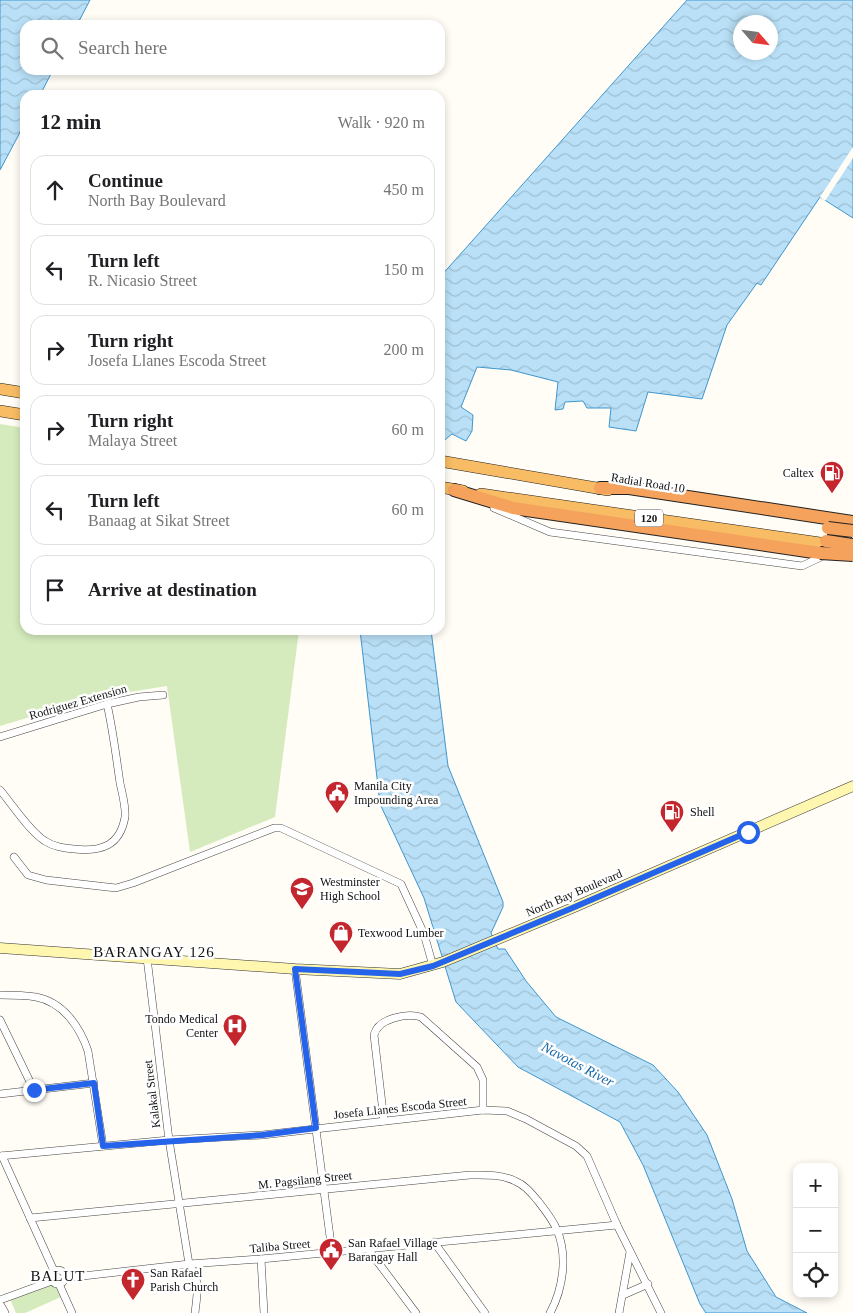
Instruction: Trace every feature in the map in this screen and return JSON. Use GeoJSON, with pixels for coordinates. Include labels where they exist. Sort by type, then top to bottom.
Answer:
{"type":"FeatureCollection","features":[{"type":"Feature","properties":{"kind":"highway"},"geometry":{"type":"LineString","coordinates":[[0,389],[20,392]]}},
{"type":"Feature","properties":{"kind":"highway"},"geometry":{"type":"LineString","coordinates":[[0,411],[20,414]]}},
{"type":"Feature","properties":{"kind":"highway","name":"Radial Road 10"},"geometry":{"type":"LineString","coordinates":[[445,462],[600,488],[852,526]]}},
{"type":"Feature","properties":{"kind":"highway","name":"120"},"geometry":{"type":"LineString","coordinates":[[445,488],[851,549]]}},
{"type":"Feature","properties":{"kind":"highway"},"geometry":{"type":"LineString","coordinates":[[600,488],[629,488],[852,526]]}},
{"type":"Feature","properties":{"kind":"highway"},"geometry":{"type":"LineString","coordinates":[[454,490],[513,508],[597,521],[820,553],[851,549]]}},
{"type":"Feature","properties":{"kind":"highway"},"geometry":{"type":"LineString","coordinates":[[851,549],[827,534],[852,526]]}},
{"type":"Feature","properties":{"kind":"highway"},"geometry":{"type":"LineString","coordinates":[[851,549],[852,526]]}},
{"type":"Feature","properties":{"kind":"main road","name":"North Bay Boulevard"},"geometry":{"type":"LineString","coordinates":[[0,948],[295,969],[400,974],[438,964],[578,906],[853,786]]}},
{"type":"Feature","properties":{"kind":"street"},"geometry":{"type":"LineString","coordinates":[[454,490],[550,532],[802,566],[851,549]]}},
{"type":"Feature","properties":{"kind":"street","name":"Rodriguez Extension"},"geometry":{"type":"LineString","coordinates":[[0,737],[107,704],[139,696],[163,695]]}},
{"type":"Feature","properties":{"kind":"street"},"geometry":{"type":"LineString","coordinates":[[0,790],[37,834],[45,841],[56,846],[88,851],[103,848],[113,841],[121,831],[125,812],[114,736],[107,704]]}},
{"type":"Feature","properties":{"kind":"street"},"geometry":{"type":"LineString","coordinates":[[14,857],[28,875],[46,880],[116,888],[274,828],[281,828],[400,884],[438,964]]}},
{"type":"Feature","properties":{"kind":"street","name":"Kalakal Street"},"geometry":{"type":"LineString","coordinates":[[147,958],[169,1140],[188,1264],[198,1280],[195,1313]]}},
{"type":"Feature","properties":{"kind":"street"},"geometry":{"type":"LineString","coordinates":[[295,969],[332,1252]]}},
{"type":"Feature","properties":{"kind":"street"},"geometry":{"type":"LineString","coordinates":[[0,995],[36,997],[48,1000],[69,1015],[84,1038],[88,1051],[103,1146]]}},
{"type":"Feature","properties":{"kind":"street"},"geometry":{"type":"LineString","coordinates":[[384,1121],[374,1035],[376,1028],[384,1022],[413,1015],[421,1017],[477,1067],[483,1080],[483,1110]]}},
{"type":"Feature","properties":{"kind":"street"},"geometry":{"type":"LineString","coordinates":[[0,1020],[34,1090]]}},
{"type":"Feature","properties":{"kind":"street"},"geometry":{"type":"LineString","coordinates":[[0,1094],[94,1083]]}},
{"type":"Feature","properties":{"kind":"street","name":"Josefa Llanes Escoda Street"},"geometry":{"type":"LineString","coordinates":[[1,1156],[169,1140],[262,1135],[483,1110],[507,1111],[526,1119],[587,1156],[617,1225],[662,1313]]}},
{"type":"Feature","properties":{"kind":"street"},"geometry":{"type":"LineString","coordinates":[[1,1156],[54,1272]]}},
{"type":"Feature","properties":{"kind":"street","name":"M. Pagsilang Street"},"geometry":{"type":"LineString","coordinates":[[30,1218],[470,1175],[501,1176],[524,1185],[546,1212],[557,1230]]}},
{"type":"Feature","properties":{"kind":"street","name":"Taliba Street"},"geometry":{"type":"LineString","coordinates":[[65,1278],[188,1264],[261,1259],[617,1225]]}},
{"type":"Feature","properties":{"kind":"street"},"geometry":{"type":"LineString","coordinates":[[550,1313],[560,1288],[563,1266],[557,1230]]}},
{"type":"Feature","properties":{"kind":"street"},"geometry":{"type":"LineString","coordinates":[[434,1242],[485,1313]]}},
{"type":"Feature","properties":{"kind":"street"},"geometry":{"type":"LineString","coordinates":[[368,1249],[416,1313]]}},
{"type":"Feature","properties":{"kind":"street"},"geometry":{"type":"LineString","coordinates":[[618,1313],[630,1251]]}},
{"type":"Feature","properties":{"kind":"street"},"geometry":{"type":"LineString","coordinates":[[261,1259],[264,1313]]}},
{"type":"Feature","properties":{"kind":"street"},"geometry":{"type":"LineString","coordinates":[[0,1300],[56,1283],[64,1281],[65,1278],[62,1272],[58,1270],[51,1276],[56,1283],[72,1313]]}},
{"type":"Feature","properties":{"kind":"street"},"geometry":{"type":"LineString","coordinates":[[623,1295],[648,1284]]}},
{"type":"Feature","properties":{"kind":"street"},"geometry":{"type":"LineString","coordinates":[[0,1306],[4,1313]]}},
{"type":"Feature","properties":{"kind":"green space"},"geometry":{"type":"Polygon","coordinates":[[[0,424],[20,427],[20,635],[298,635],[275,817],[190,852],[167,686],[93,698],[0,726],[0,424]]]}},
{"type":"Feature","properties":{"kind":"green space"},"geometry":{"type":"Polygon","coordinates":[[[50,1284],[58,1289],[61,1297],[25,1313],[16,1313],[10,1299],[50,1284]]]}},
{"type":"Feature","properties":{"kind":"water"},"geometry":{"type":"Polygon","coordinates":[[[0,0],[90,0],[80,20],[20,20],[20,75],[50,75],[43,90],[20,90],[20,132],[0,170],[0,0]]]}},
{"type":"Feature","properties":{"kind":"water"},"geometry":{"type":"Polygon","coordinates":[[[687,0],[853,0],[853,218],[820,197],[761,285],[757,283],[727,325],[702,399],[648,392],[636,431],[609,427],[611,408],[587,408],[583,401],[565,402],[563,409],[555,410],[558,382],[511,370],[477,367],[461,407],[473,415],[472,431],[466,441],[452,434],[445,440],[445,271],[687,0]]]}},
{"type":"Feature","properties":{"kind":"water","name":"Navotas River"},"geometry":{"type":"Polygon","coordinates":[[[361,635],[432,635],[448,766],[503,902],[503,907],[491,933],[498,949],[505,949],[526,981],[556,1017],[653,1065],[678,1092],[707,1135],[732,1199],[747,1251],[776,1297],[807,1313],[706,1313],[700,1304],[643,1165],[620,1122],[518,1067],[456,1002],[424,898],[380,804],[361,635]]]}},
{"type":"Feature","properties":{"kind":"pier"},"geometry":{"type":"Polygon","coordinates":[[[853,147],[853,158],[825,201],[820,197],[853,147]]]}},
{"type":"Feature","properties":{"kind":"place","name":"Caltex"},"geometry":{"type":"Point","coordinates":[832,494]}},
{"type":"Feature","properties":{"kind":"place","name":"Manila City Impounding Area"},"geometry":{"type":"Point","coordinates":[337,814]}},
{"type":"Feature","properties":{"kind":"place","name":"Shell"},"geometry":{"type":"Point","coordinates":[672,833]}},
{"type":"Feature","properties":{"kind":"place","name":"Westminster High School"},"geometry":{"type":"Point","coordinates":[302,910]}},
{"type":"Feature","properties":{"kind":"place","name":"Texwood Lumber"},"geometry":{"type":"Point","coordinates":[341,954]}},
{"type":"Feature","properties":{"kind":"place","name":"Tondo Medical Center"},"geometry":{"type":"Point","coordinates":[235,1047]}},
{"type":"Feature","properties":{"kind":"place","name":"San Rafael Village Barangay Hall"},"geometry":{"type":"Point","coordinates":[331,1271]}},
{"type":"Feature","properties":{"kind":"place","name":"San Rafael Parish Church"},"geometry":{"type":"Point","coordinates":[133,1301]}},
{"type":"Feature","properties":{"kind":"district","name":"BARANGAY 126"},"geometry":{"type":"Point","coordinates":[154,952]}},
{"type":"Feature","properties":{"kind":"district","name":"BALUT"},"geometry":{"type":"Point","coordinates":[58,1276]}},
{"type":"Feature","properties":{"kind":"route"},"geometry":{"type":"LineString","coordinates":[[34,1090],[94,1083],[103,1146],[262,1135],[316,1128],[295,969],[400,974],[433,966],[748,832]]}}]}
